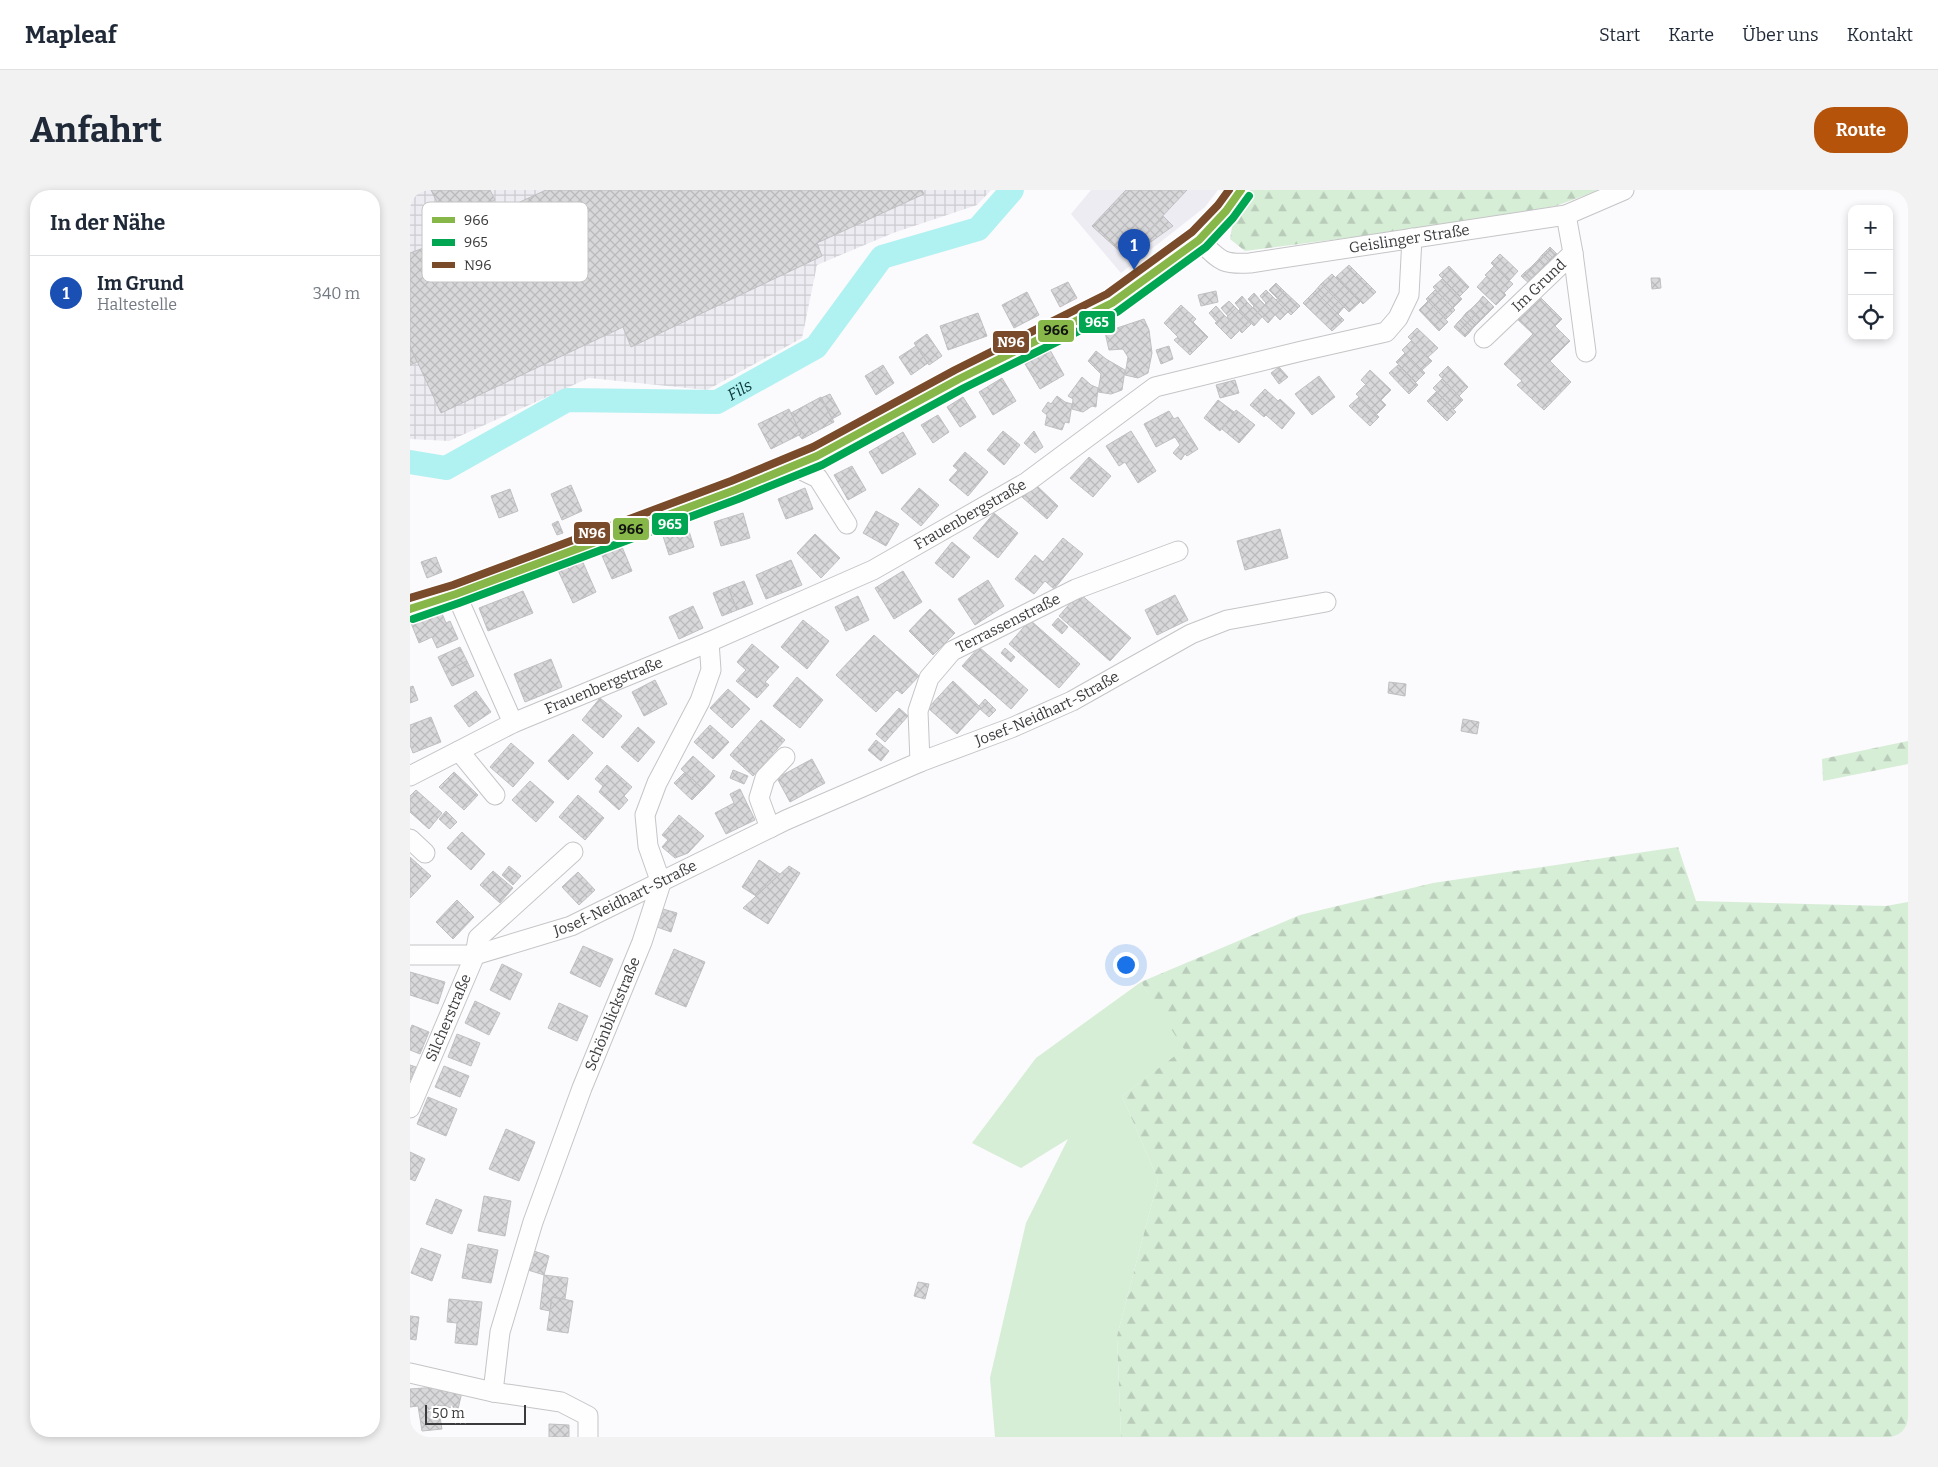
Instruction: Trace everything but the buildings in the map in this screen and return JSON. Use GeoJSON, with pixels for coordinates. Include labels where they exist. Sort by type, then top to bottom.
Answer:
{"type":"FeatureCollection","features":[{"type":"Feature","properties":{"kind":"street"},"geometry":{"type":"LineString","coordinates":[[410,609],[456,594],[735,490],[817,456],[959,379],[1112,303],[1199,240],[1226,211],[1241,190]]}},
{"type":"Feature","properties":{"kind":"street","name":"Geislinger Straße"},"geometry":{"type":"LineString","coordinates":[[1199,240],[1219,259],[1230,264],[1250,263],[1566,215],[1624,190]]}},
{"type":"Feature","properties":{"kind":"street","name":"Im Grund"},"geometry":{"type":"LineString","coordinates":[[1566,215],[1570,231],[1586,352]]}},
{"type":"Feature","properties":{"kind":"street","name":"Frauenbergstraße"},"geometry":{"type":"LineString","coordinates":[[410,776],[513,723],[709,642],[873,570],[1019,487],[1155,387],[1386,332],[1398,318],[1408,295],[1412,238]]}},
{"type":"Feature","properties":{"kind":"street","name":"Im Grund"},"geometry":{"type":"LineString","coordinates":[[1484,338],[1573,253]]}},
{"type":"Feature","properties":{"kind":"street"},"geometry":{"type":"LineString","coordinates":[[794,466],[818,478],[847,524]]}},
{"type":"Feature","properties":{"kind":"street","name":"Terrassenstraße"},"geometry":{"type":"LineString","coordinates":[[920,762],[918,711],[929,678],[952,651],[1076,589],[1178,551]]}},
{"type":"Feature","properties":{"kind":"street"},"geometry":{"type":"LineString","coordinates":[[456,594],[513,723]]}},
{"type":"Feature","properties":{"kind":"street","name":"Josef-Neidhart-Straße"},"geometry":{"type":"LineString","coordinates":[[410,955],[475,955],[571,926],[770,828],[920,762],[1011,728],[1072,701],[1191,634],[1227,620],[1326,602]]}},
{"type":"Feature","properties":{"kind":"street"},"geometry":{"type":"LineString","coordinates":[[661,883],[648,846],[645,814],[657,783],[700,701],[711,670],[709,642]]}},
{"type":"Feature","properties":{"kind":"street"},"geometry":{"type":"LineString","coordinates":[[459,751],[495,796]]}},
{"type":"Feature","properties":{"kind":"street"},"geometry":{"type":"LineString","coordinates":[[770,828],[759,798],[766,778],[785,757]]}},
{"type":"Feature","properties":{"kind":"street"},"geometry":{"type":"LineString","coordinates":[[410,839],[425,853]]}},
{"type":"Feature","properties":{"kind":"street"},"geometry":{"type":"LineString","coordinates":[[475,955],[478,938],[573,852]]}},
{"type":"Feature","properties":{"kind":"street","name":"Schönblickstraße"},"geometry":{"type":"LineString","coordinates":[[493,1392],[500,1332],[533,1222],[582,1088],[642,942],[661,883]]}},
{"type":"Feature","properties":{"kind":"street","name":"Silcherstraße"},"geometry":{"type":"LineString","coordinates":[[410,1108],[475,955]]}},
{"type":"Feature","properties":{"kind":"street"},"geometry":{"type":"LineString","coordinates":[[410,1373],[493,1392],[561,1402],[588,1416],[588,1437]]}},
{"type":"Feature","properties":{"kind":"shaded area"},"geometry":{"type":"Polygon","coordinates":[[[410,190],[991,190],[977,205],[893,233],[817,265],[802,338],[707,390],[589,378],[449,441],[410,439],[410,190]]]}},
{"type":"Feature","properties":{"kind":"shaded area"},"geometry":{"type":"Polygon","coordinates":[[[1091,190],[1218,190],[1205,207],[1121,273],[1071,214],[1091,190]]]}},
{"type":"Feature","properties":{"kind":"green space"},"geometry":{"type":"Polygon","coordinates":[[[1252,190],[1599,190],[1556,206],[1409,230],[1245,251],[1230,239],[1233,221],[1252,190]]]}},
{"type":"Feature","properties":{"kind":"green space"},"geometry":{"type":"Polygon","coordinates":[[[1908,741],[1908,764],[1823,781],[1822,759],[1908,741]]]}},
{"type":"Feature","properties":{"kind":"green space"},"geometry":{"type":"Polygon","coordinates":[[[1678,847],[1696,901],[1886,906],[1908,902],[1908,1437],[1121,1437],[1117,1336],[1158,1180],[1122,1096],[1184,1049],[1141,982],[1300,915],[1433,883],[1678,847]]]}},
{"type":"Feature","properties":{"kind":"green space"},"geometry":{"type":"Polygon","coordinates":[[[1141,982],[1185,1049],[1122,1096],[1158,1180],[1117,1336],[1121,1437],[995,1437],[990,1378],[1026,1223],[1068,1139],[1021,1168],[972,1143],[1036,1058],[1141,982]]]}},
{"type":"Feature","properties":{"kind":"waterway","name":"Fils"},"geometry":{"type":"LineString","coordinates":[[410,462],[446,468],[567,400],[717,402],[816,347],[882,257],[978,229],[1012,190]]}},
{"type":"Feature","properties":{"kind":"transit line","name":"N96"},"geometry":{"type":"LineString","coordinates":[[410,598],[453,585],[731,481],[813,447],[955,370],[1107,294],[1192,232],[1218,205],[1229,190]]}},
{"type":"Feature","properties":{"kind":"transit line","name":"966"},"geometry":{"type":"LineString","coordinates":[[410,609],[456,594],[735,490],[817,456],[959,379],[1112,303],[1199,240],[1226,211],[1241,190]]}},
{"type":"Feature","properties":{"kind":"transit line","name":"965"},"geometry":{"type":"LineString","coordinates":[[413,619],[738,499],[822,465],[964,388],[1117,312],[1206,247],[1233,218],[1249,196]]}},
{"type":"Feature","properties":{"kind":"place","name":"Im Grund"},"geometry":{"type":"Point","coordinates":[1134,270]}}]}
